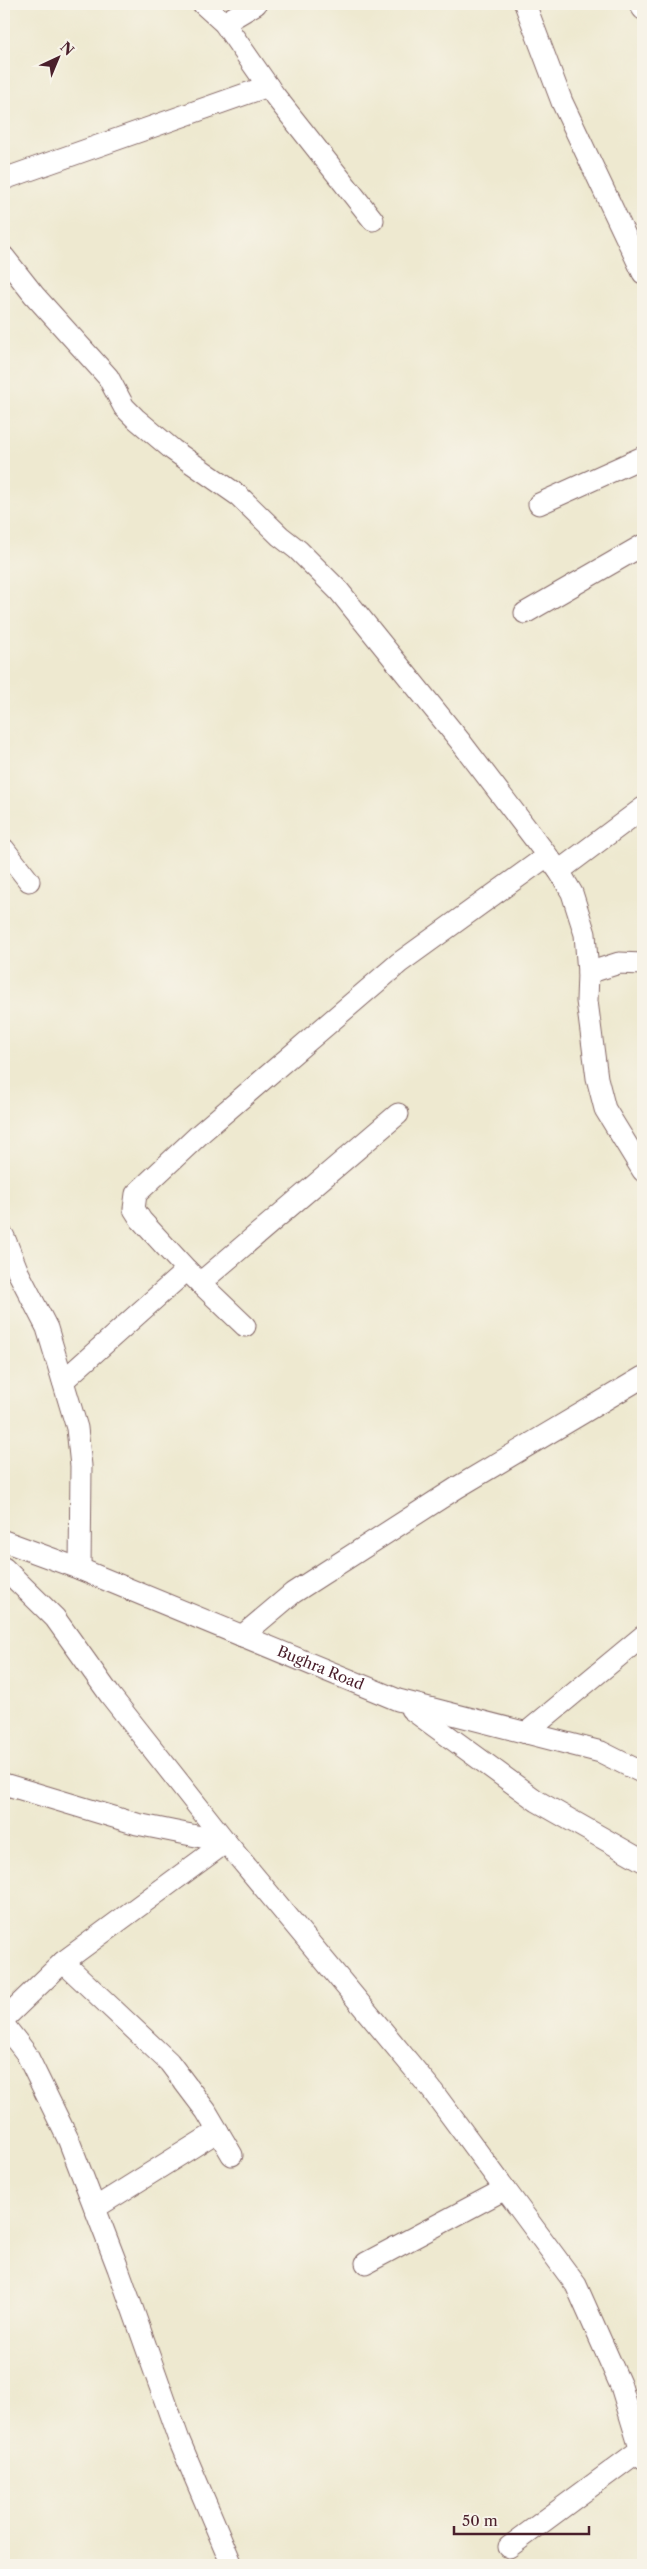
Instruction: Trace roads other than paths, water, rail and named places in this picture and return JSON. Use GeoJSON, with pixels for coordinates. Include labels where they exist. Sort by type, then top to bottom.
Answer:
{"type":"FeatureCollection","features":[{"type":"Feature","properties":{"kind":"street"},"geometry":{"type":"LineString","coordinates":[[203,4],[224,23],[268,86],[372,220]]}},
{"type":"Feature","properties":{"kind":"street"},"geometry":{"type":"LineString","coordinates":[[224,23],[256,4]]}},
{"type":"Feature","properties":{"kind":"street"},"geometry":{"type":"LineString","coordinates":[[526,4],[562,102],[643,273]]}},
{"type":"Feature","properties":{"kind":"street"},"geometry":{"type":"LineString","coordinates":[[640,4],[643,8]]}},
{"type":"Feature","properties":{"kind":"street"},"geometry":{"type":"LineString","coordinates":[[4,179],[268,86]]}},
{"type":"Feature","properties":{"kind":"street"},"geometry":{"type":"LineString","coordinates":[[4,257],[34,295],[108,378],[124,407],[135,418],[173,450],[239,496],[339,591],[460,741],[553,863],[572,893],[585,934],[588,973],[587,1002],[597,1078],[605,1109],[643,1171]]}},
{"type":"Feature","properties":{"kind":"street"},"geometry":{"type":"LineString","coordinates":[[539,504],[643,457]]}},
{"type":"Feature","properties":{"kind":"street"},"geometry":{"type":"LineString","coordinates":[[525,613],[643,545]]}},
{"type":"Feature","properties":{"kind":"street"},"geometry":{"type":"LineString","coordinates":[[245,1326],[194,1277],[141,1220],[134,1209],[136,1194],[202,1132],[399,963],[553,863],[643,808]]}},
{"type":"Feature","properties":{"kind":"street"},"geometry":{"type":"LineString","coordinates":[[4,849],[29,881]]}},
{"type":"Feature","properties":{"kind":"street"},"geometry":{"type":"LineString","coordinates":[[588,973],[619,963],[641,969]]}},
{"type":"Feature","properties":{"kind":"street"},"geometry":{"type":"LineString","coordinates":[[63,1381],[398,1114]]}},
{"type":"Feature","properties":{"kind":"street"},"geometry":{"type":"LineString","coordinates":[[4,1237],[18,1272],[47,1328],[77,1428],[79,1443],[80,1569]]}},
{"type":"Feature","properties":{"kind":"street"},"geometry":{"type":"LineString","coordinates":[[242,1636],[293,1593],[458,1487],[643,1377]]}},
{"type":"Feature","properties":{"kind":"street","name":"Bughra Road"},"geometry":{"type":"LineString","coordinates":[[4,1541],[80,1569],[398,1700],[601,1752],[643,1773]]}},
{"type":"Feature","properties":{"kind":"street"},"geometry":{"type":"LineString","coordinates":[[4,1568],[55,1618],[110,1695],[226,1842],[431,2089],[576,2285],[621,2386],[642,2454],[509,2547]]}},
{"type":"Feature","properties":{"kind":"street"},"geometry":{"type":"LineString","coordinates":[[526,1732],[643,1636]]}},
{"type":"Feature","properties":{"kind":"street"},"geometry":{"type":"LineString","coordinates":[[398,1700],[537,1801],[643,1861]]}},
{"type":"Feature","properties":{"kind":"street"},"geometry":{"type":"LineString","coordinates":[[4,1784],[137,1824],[226,1842]]}},
{"type":"Feature","properties":{"kind":"street"},"geometry":{"type":"LineString","coordinates":[[4,2019],[63,1962],[226,1842]]}},
{"type":"Feature","properties":{"kind":"street"},"geometry":{"type":"LineString","coordinates":[[63,1962],[169,2062],[191,2089],[232,2156]]}},
{"type":"Feature","properties":{"kind":"street"},"geometry":{"type":"LineString","coordinates":[[4,2025],[26,2053],[69,2141],[178,2440],[232,2565]]}},
{"type":"Feature","properties":{"kind":"street"},"geometry":{"type":"LineString","coordinates":[[95,2208],[218,2131]]}},
{"type":"Feature","properties":{"kind":"street"},"geometry":{"type":"LineString","coordinates":[[366,2263],[505,2189]]}}]}
